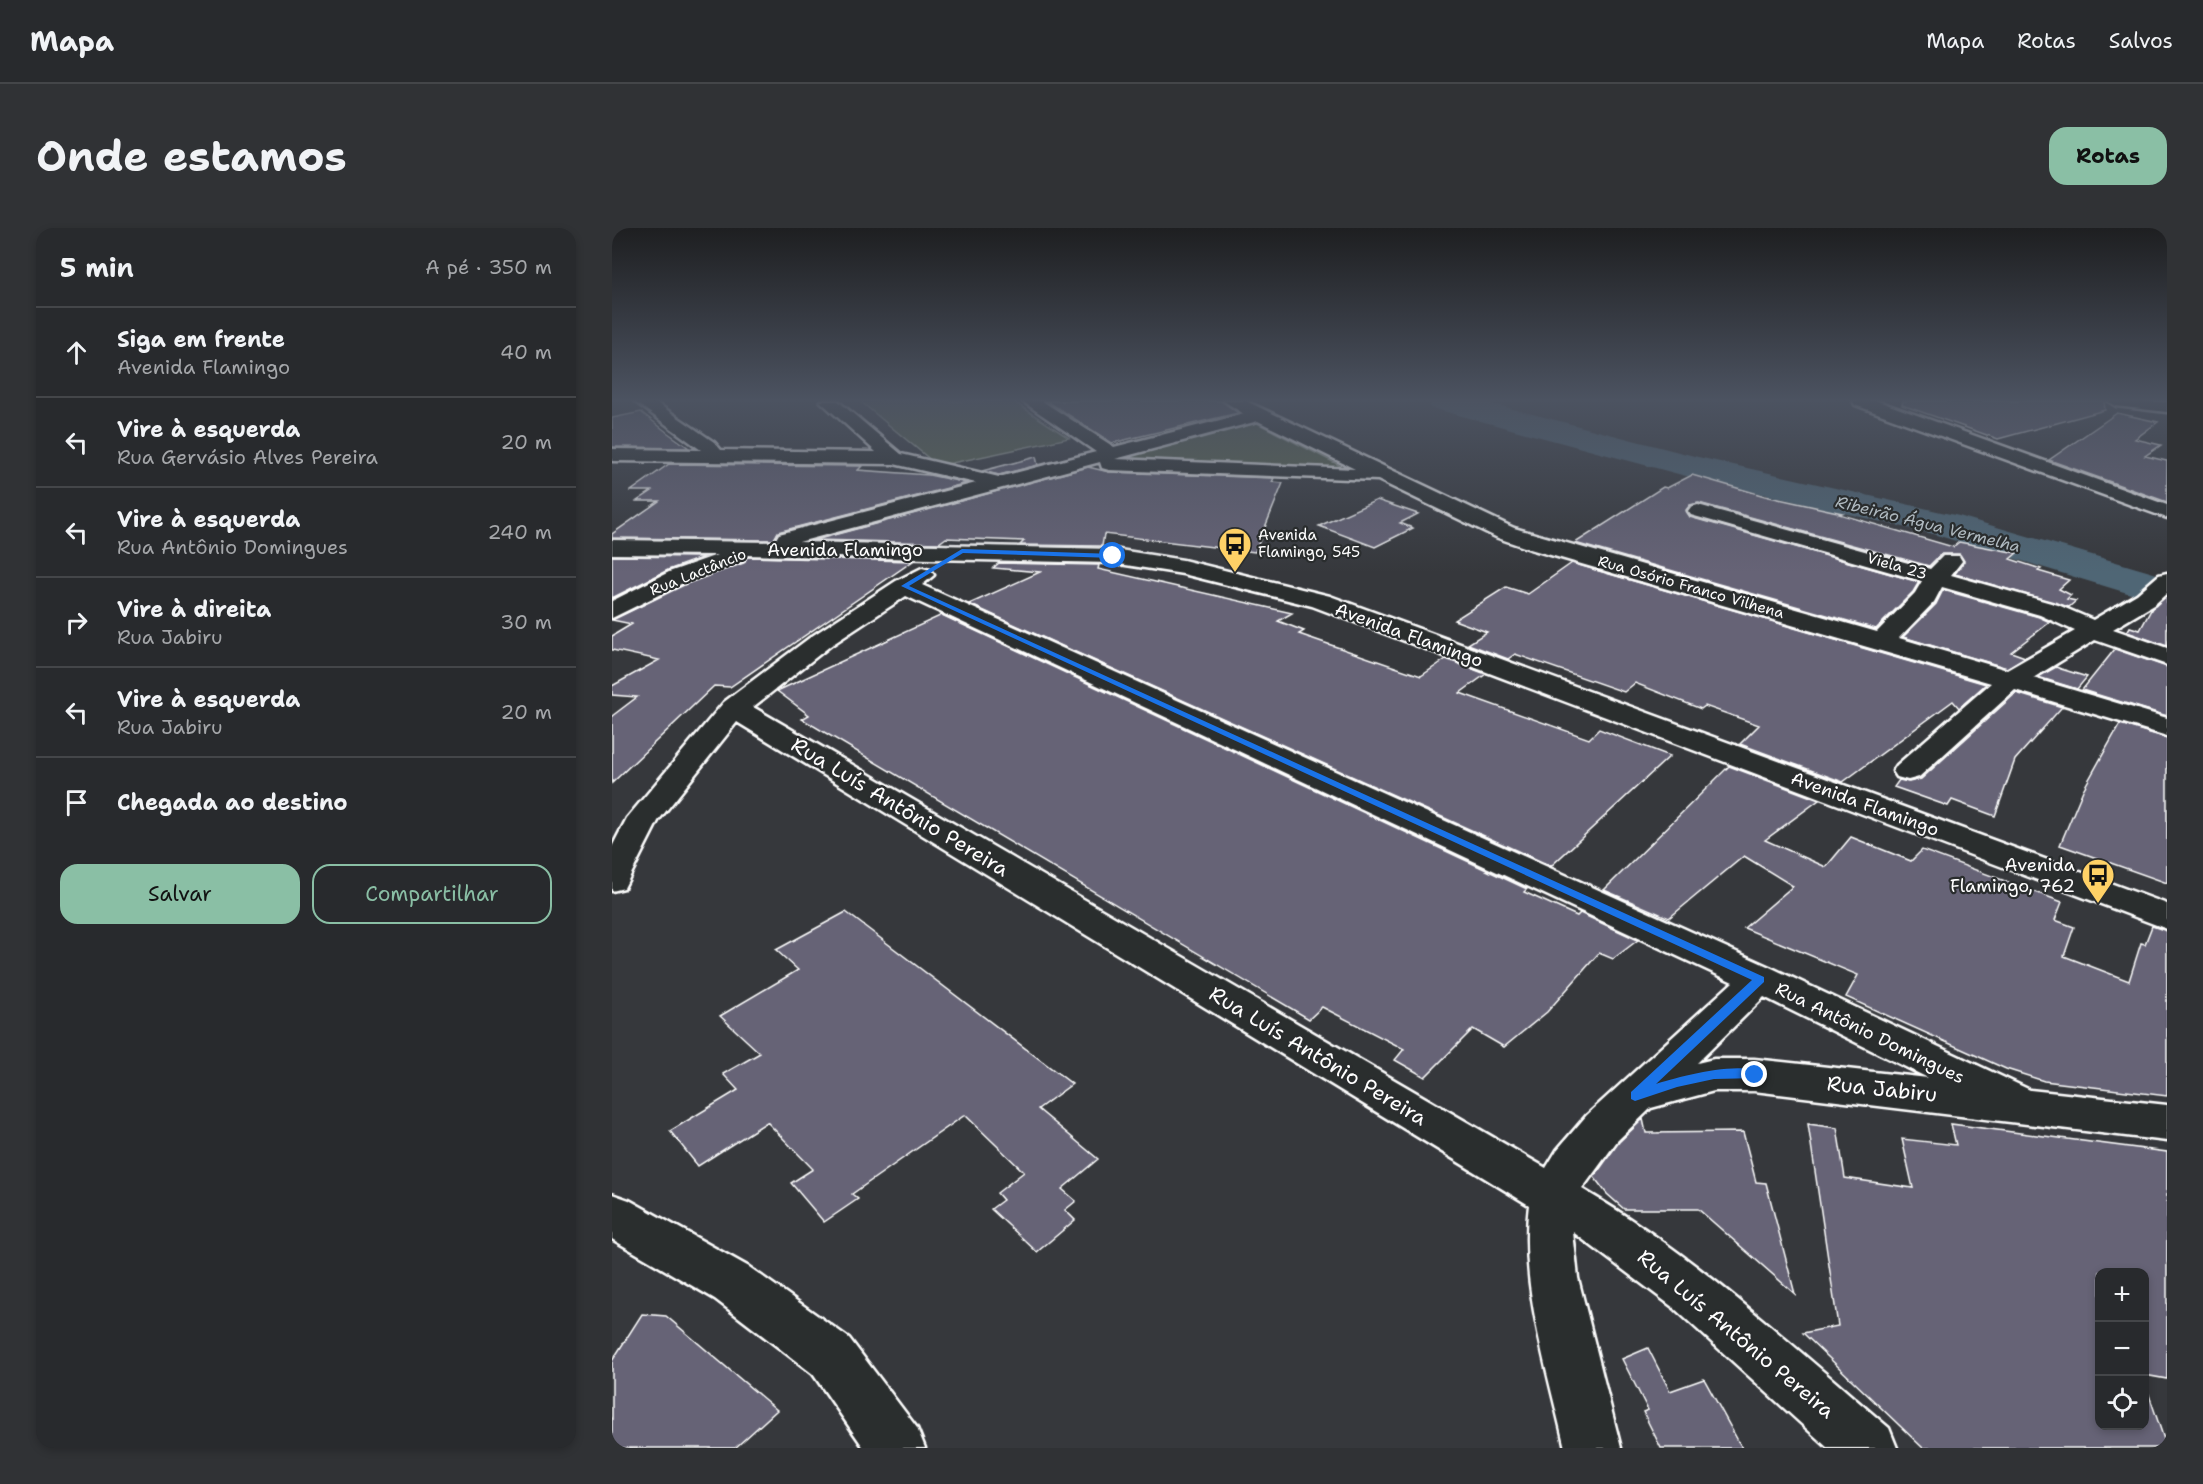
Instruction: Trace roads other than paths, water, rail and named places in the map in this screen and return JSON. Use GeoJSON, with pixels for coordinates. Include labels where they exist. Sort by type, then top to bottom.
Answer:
{"type":"FeatureCollection","features":[{"type":"Feature","properties":{"kind":"street"},"geometry":{"type":"LineString","coordinates":[[882,458],[894,458],[997,482]]}},
{"type":"Feature","properties":{"kind":"street"},"geometry":{"type":"LineString","coordinates":[[753,549],[1092,458]]}},
{"type":"Feature","properties":{"kind":"street","name":"Rua Osório Franco Vilhena"},"geometry":{"type":"LineString","coordinates":[[1347,458],[1506,532],[1538,544],[1882,641],[2167,727]]}},
{"type":"Feature","properties":{"kind":"street"},"geometry":{"type":"LineString","coordinates":[[2018,458],[2167,512]]}},
{"type":"Feature","properties":{"kind":"street"},"geometry":{"type":"LineString","coordinates":[[1080,461],[1386,477]]}},
{"type":"Feature","properties":{"kind":"street","name":"Viela 23"},"geometry":{"type":"LineString","coordinates":[[1698,511],[2049,610],[2123,643],[2167,657]]}},
{"type":"Feature","properties":{"kind":"street","name":"Avenida Flamingo"},"geometry":{"type":"LineString","coordinates":[[612,547],[962,551],[1113,556],[1183,567],[1321,602],[2167,917]]}},
{"type":"Feature","properties":{"kind":"street","name":"Rua Lactâncio"},"geometry":{"type":"LineString","coordinates":[[612,611],[677,577],[753,549]]}},
{"type":"Feature","properties":{"kind":"street"},"geometry":{"type":"LineString","coordinates":[[612,880],[643,818],[734,708],[821,641],[962,551]]}},
{"type":"Feature","properties":{"kind":"street"},"geometry":{"type":"LineString","coordinates":[[1882,641],[1925,597],[1936,577],[1953,558]]}},
{"type":"Feature","properties":{"kind":"street","name":"Rua Antônio Domingues"},"geometry":{"type":"LineString","coordinates":[[904,586],[1760,980],[2019,1104]]}},
{"type":"Feature","properties":{"kind":"street"},"geometry":{"type":"LineString","coordinates":[[1908,771],[2010,680],[2158,588]]}},
{"type":"Feature","properties":{"kind":"street","name":"Rua Luís Antônio Pereira"},"geometry":{"type":"LineString","coordinates":[[734,708],[1604,1227],[1692,1292],[1869,1448]]}},
{"type":"Feature","properties":{"kind":"street","name":"Rua Jabiru"},"geometry":{"type":"LineString","coordinates":[[1553,1196],[1573,1163],[1602,1128],[1760,980]]}},
{"type":"Feature","properties":{"kind":"street","name":"Rua Jabiru"},"geometry":{"type":"LineString","coordinates":[[1635,1096],[1677,1082],[1714,1075],[1755,1075],[2167,1123]]}},
{"type":"Feature","properties":{"kind":"street"},"geometry":{"type":"LineString","coordinates":[[1553,1196],[1549,1235],[1553,1278],[1593,1448]]}},
{"type":"Feature","properties":{"kind":"street"},"geometry":{"type":"LineString","coordinates":[[613,1218],[732,1283],[831,1356],[897,1448]]}},
{"type":"Feature","properties":{"kind":"waterway","name":"Ribeirão Água Vermelha"},"geometry":{"type":"LineString","coordinates":[[1660,458],[1945,525],[2167,591]]}},
{"type":"Feature","properties":{"kind":"place","name":"Avenida Flamingo, 545"},"geometry":{"type":"Point","coordinates":[1235,573]}},
{"type":"Feature","properties":{"kind":"place","name":"Avenida Flamingo, 762"},"geometry":{"type":"Point","coordinates":[2098,904]}}]}
